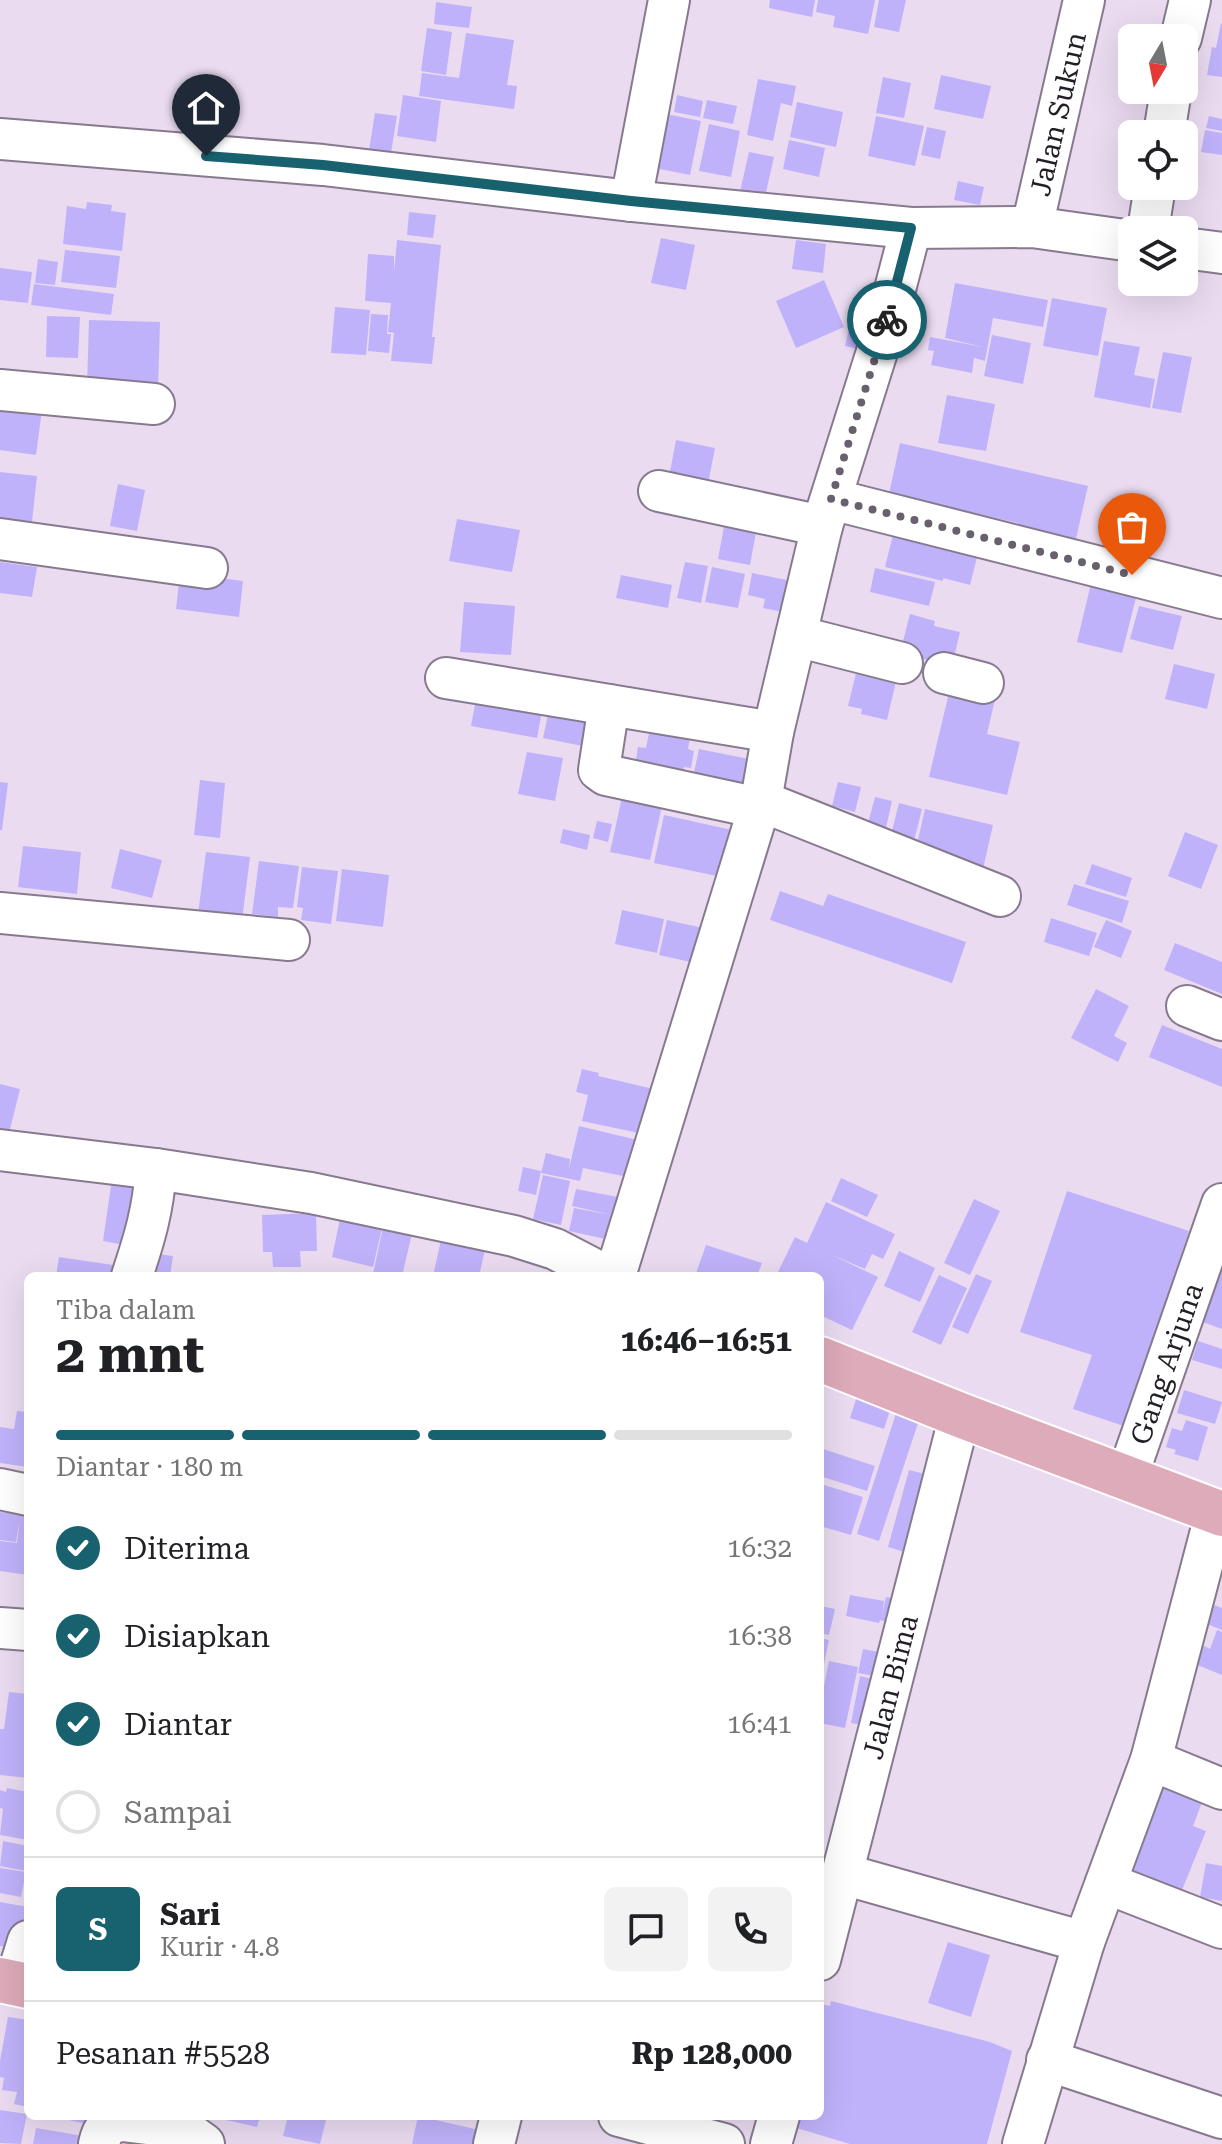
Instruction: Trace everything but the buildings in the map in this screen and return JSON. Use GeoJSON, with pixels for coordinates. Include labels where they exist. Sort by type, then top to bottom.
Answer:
{"type":"FeatureCollection","features":[{"type":"Feature","properties":{"kind":"main road"},"geometry":{"type":"LineString","coordinates":[[824,1361],[1219,1513]]}},
{"type":"Feature","properties":{"kind":"street"},"geometry":{"type":"LineString","coordinates":[[631,201],[669,0]]}},
{"type":"Feature","properties":{"kind":"street","name":"Jalan Sukun"},"geometry":{"type":"LineString","coordinates":[[1032,227],[1084,0]]}},
{"type":"Feature","properties":{"kind":"street"},"geometry":{"type":"LineString","coordinates":[[1184,24],[1190,0]]}},
{"type":"Feature","properties":{"kind":"street"},"geometry":{"type":"LineString","coordinates":[[0,139],[323,165],[631,201],[911,228],[1032,227],[1118,239]]}},
{"type":"Feature","properties":{"kind":"street"},"geometry":{"type":"LineString","coordinates":[[616,1272],[760,804],[773,732],[827,512],[887,320],[911,228]]}},
{"type":"Feature","properties":{"kind":"street"},"geometry":{"type":"LineString","coordinates":[[1198,250],[1222,253]]}},
{"type":"Feature","properties":{"kind":"street"},"geometry":{"type":"LineString","coordinates":[[0,390],[154,404]]}},
{"type":"Feature","properties":{"kind":"street"},"geometry":{"type":"LineString","coordinates":[[659,491],[827,512],[1222,598]]}},
{"type":"Feature","properties":{"kind":"street"},"geometry":{"type":"LineString","coordinates":[[0,539],[207,568]]}},
{"type":"Feature","properties":{"kind":"street"},"geometry":{"type":"LineString","coordinates":[[796,636],[902,663]]}},
{"type":"Feature","properties":{"kind":"street"},"geometry":{"type":"LineString","coordinates":[[944,673],[983,683]]}},
{"type":"Feature","properties":{"kind":"street"},"geometry":{"type":"LineString","coordinates":[[446,678],[773,732]]}},
{"type":"Feature","properties":{"kind":"street"},"geometry":{"type":"LineString","coordinates":[[609,705],[599,770],[606,775],[760,804],[1000,896]]}},
{"type":"Feature","properties":{"kind":"street"},"geometry":{"type":"LineString","coordinates":[[0,913],[289,940]]}},
{"type":"Feature","properties":{"kind":"street"},"geometry":{"type":"LineString","coordinates":[[0,1150],[156,1169],[311,1193],[514,1236],[555,1249],[599,1272]]}},
{"type":"Feature","properties":{"kind":"street"},"geometry":{"type":"LineString","coordinates":[[133,1272],[148,1228],[156,1169]]}},
{"type":"Feature","properties":{"kind":"street","name":"Gang Arjuna"},"geometry":{"type":"LineString","coordinates":[[1127,1477],[1222,1204]]}},
{"type":"Feature","properties":{"kind":"street","name":"Jalan Bima"},"geometry":{"type":"LineString","coordinates":[[824,1945],[960,1415]]}},
{"type":"Feature","properties":{"kind":"street"},"geometry":{"type":"LineString","coordinates":[[0,1489],[24,1494]]}},
{"type":"Feature","properties":{"kind":"street"},"geometry":{"type":"LineString","coordinates":[[1023,2144],[1084,1942],[1151,1760],[1219,1513]]}},
{"type":"Feature","properties":{"kind":"street"},"geometry":{"type":"LineString","coordinates":[[0,1628],[24,1630]]}},
{"type":"Feature","properties":{"kind":"street"},"geometry":{"type":"LineString","coordinates":[[1151,1760],[1222,1789]]}},
{"type":"Feature","properties":{"kind":"street"},"geometry":{"type":"LineString","coordinates":[[843,1874],[1084,1942]]}},
{"type":"Feature","properties":{"kind":"street"},"geometry":{"type":"LineString","coordinates":[[1106,1883],[1222,1928]]}},
{"type":"Feature","properties":{"kind":"street"},"geometry":{"type":"LineString","coordinates":[[14,1983],[24,1953]]}},
{"type":"Feature","properties":{"kind":"street"},"geometry":{"type":"LineString","coordinates":[[1047,2060],[1222,2118]]}},
{"type":"Feature","properties":{"kind":"street"},"geometry":{"type":"LineString","coordinates":[[494,2144],[500,2120]]}},
{"type":"Feature","properties":{"kind":"street"},"geometry":{"type":"LineString","coordinates":[[634,2120],[724,2144]]}},
{"type":"Feature","properties":{"kind":"street"},"geometry":{"type":"LineString","coordinates":[[771,2144],[778,2120]]}},
{"type":"Feature","properties":{"kind":"street"},"geometry":{"type":"LineString","coordinates":[[99,2144],[105,2127],[114,2122],[190,2129]]}},
{"type":"Feature","properties":{"kind":"way so far"},"geometry":{"type":"LineString","coordinates":[[887,320],[831,499],[1132,575]]}},
{"type":"Feature","properties":{"kind":"route"},"geometry":{"type":"LineString","coordinates":[[206,156],[323,165],[631,201],[911,228],[887,320]]}}]}
